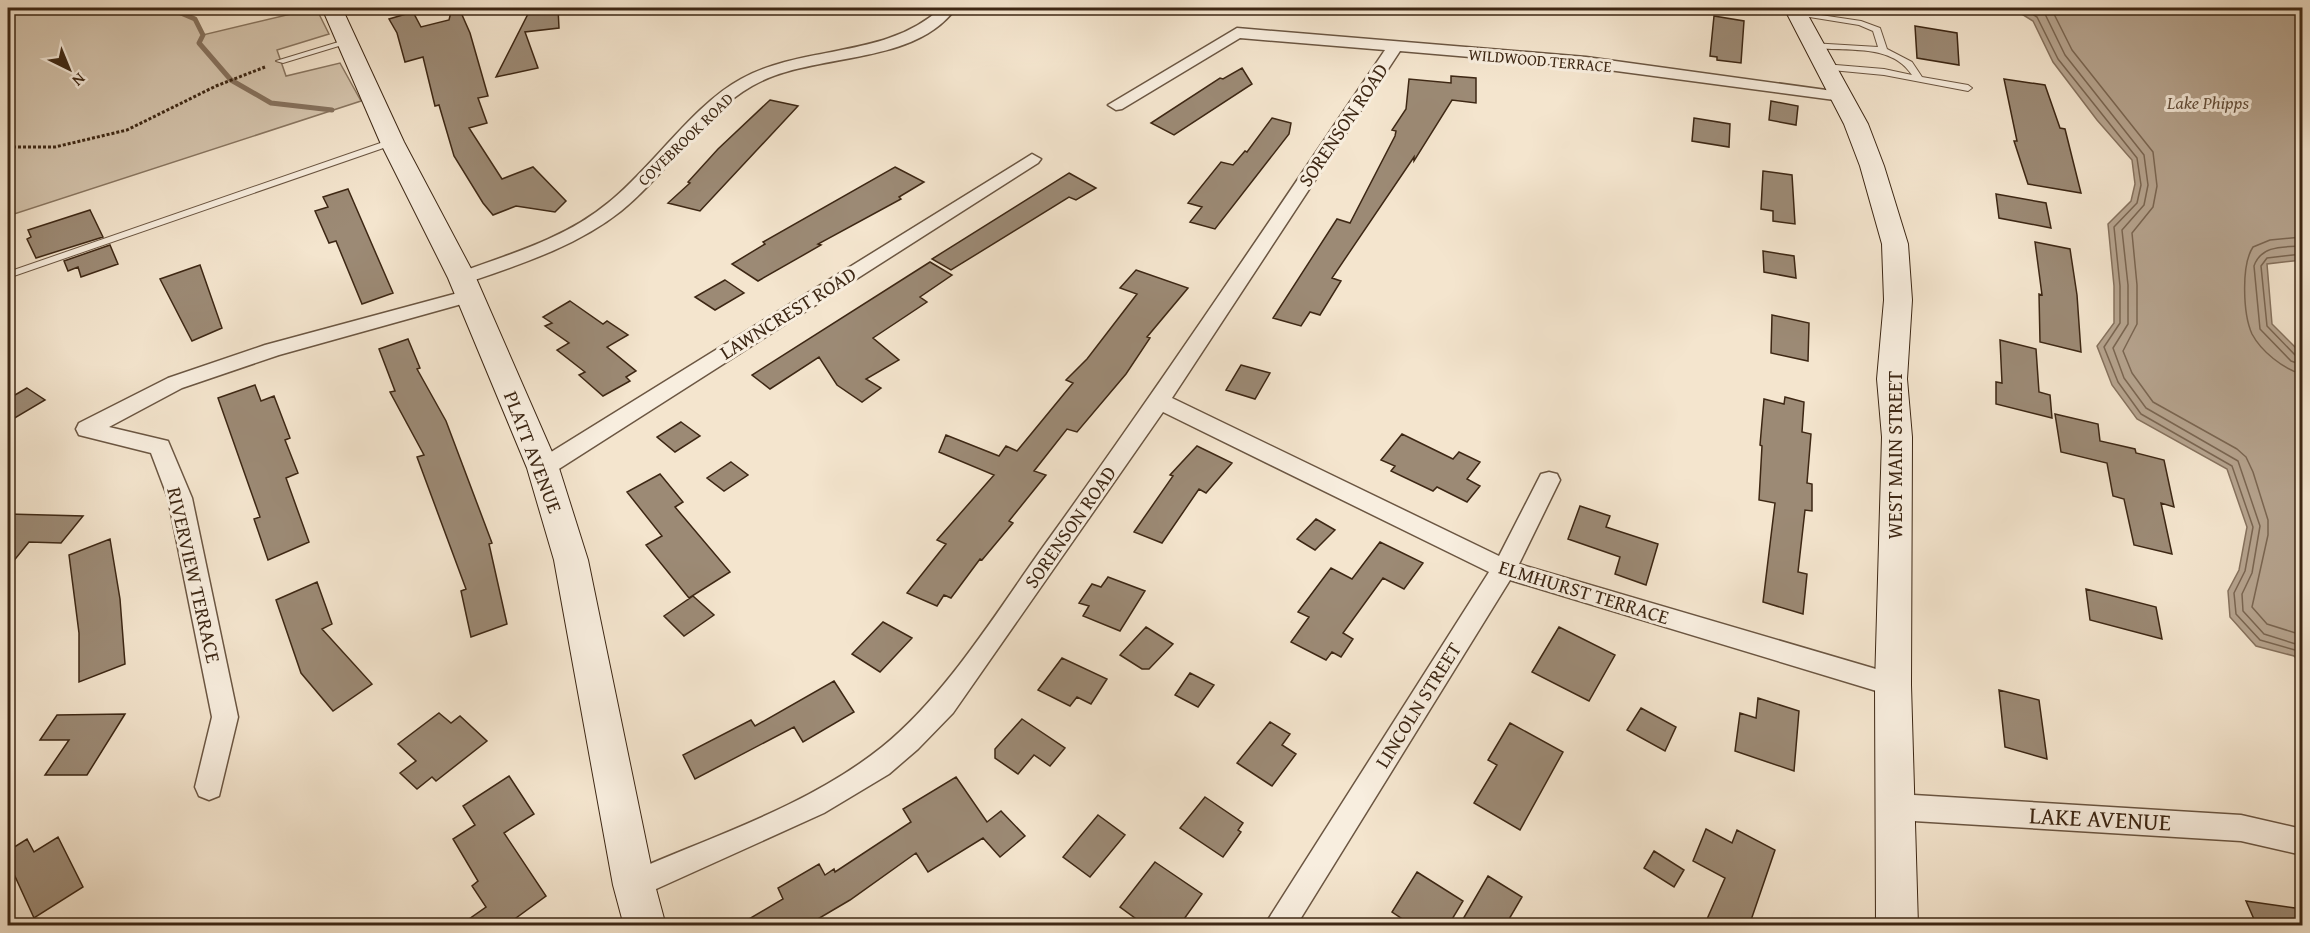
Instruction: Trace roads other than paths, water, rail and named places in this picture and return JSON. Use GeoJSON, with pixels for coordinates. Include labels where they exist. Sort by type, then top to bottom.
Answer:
{"type":"FeatureCollection","features":[{"type":"Feature","properties":{"kind":"main road","name":"PLATT AVENUE"},"geometry":{"type":"LineString","coordinates":[[332,8],[392,142],[466,287],[543,468],[571,560],[634,885],[645,926]]}},
{"type":"Feature","properties":{"kind":"main road","name":"WEST MAIN STREET"},"geometry":{"type":"LineString","coordinates":[[1795,10],[1818,56],[1842,96],[1872,166],[1895,244],[1898,300],[1892,379],[1897,437],[1893,685],[1897,926]]}},
{"type":"Feature","properties":{"kind":"street","name":"COVEBROOK ROAD"},"geometry":{"type":"LineString","coordinates":[[466,287],[548,248],[615,207],[722,100],[747,82],[781,69],[898,42],[930,26],[950,8]]}},
{"type":"Feature","properties":{"kind":"street","name":"WILDWOOD TERRACE"},"geometry":{"type":"LineString","coordinates":[[1116,105],[1237,33],[1586,62],[1842,96]]}},
{"type":"Feature","properties":{"kind":"street","name":"SORENSON ROAD"},"geometry":{"type":"LineString","coordinates":[[634,885],[829,797],[871,771],[913,737],[944,705],[1159,401],[1395,47]]}},
{"type":"Feature","properties":{"kind":"street","name":"LAWNCREST ROAD"},"geometry":{"type":"LineString","coordinates":[[543,468],[1032,159]]}},
{"type":"Feature","properties":{"kind":"street","name":"RIVERVIEW TERRACE"},"geometry":{"type":"LineString","coordinates":[[209,788],[225,717],[180,498],[160,447],[87,429],[175,383],[466,287]]}},
{"type":"Feature","properties":{"kind":"street","name":"ELMHURST TERRACE"},"geometry":{"type":"LineString","coordinates":[[1159,401],[1504,569],[1893,685]]}},
{"type":"Feature","properties":{"kind":"street","name":"LINCOLN STREET"},"geometry":{"type":"LineString","coordinates":[[1279,926],[1504,569],[1549,480]]}},
{"type":"Feature","properties":{"kind":"street","name":"LAKE AVENUE"},"geometry":{"type":"LineString","coordinates":[[1896,807],[2241,828],[2302,842]]}},
{"type":"Feature","properties":{"kind":"lane"},"geometry":{"type":"LineString","coordinates":[[1795,10],[1861,23],[1877,30],[1883,50]]}},
{"type":"Feature","properties":{"kind":"lane"},"geometry":{"type":"LineString","coordinates":[[280,61],[348,42]]}},
{"type":"Feature","properties":{"kind":"lane"},"geometry":{"type":"LineString","coordinates":[[1818,56],[1883,50],[1909,64],[1919,79]]}},
{"type":"Feature","properties":{"kind":"lane"},"geometry":{"type":"LineString","coordinates":[[1818,56],[1884,72],[1968,88]]}},
{"type":"Feature","properties":{"kind":"lane"},"geometry":{"type":"LineString","coordinates":[[8,275],[392,142]]}},
{"type":"Feature","properties":{"kind":"water","name":"Lake Phipps"},"geometry":{"type":"Polygon","coordinates":[[[2012,8],[2302,8],[2302,260],[2267,264],[2272,324],[2302,354],[2302,664],[2294,656],[2256,646],[2230,617],[2228,591],[2239,570],[2247,527],[2227,469],[2137,419],[2112,385],[2097,346],[2114,323],[2114,286],[2108,224],[2131,201],[2135,184],[2132,160],[2097,120],[2053,62],[2033,21],[2012,8]]]}},
{"type":"Feature","properties":{"kind":"waterway"},"geometry":{"type":"LineString","coordinates":[[169,8],[195,19],[203,35],[199,43],[231,80],[271,103],[332,110]]}}]}
